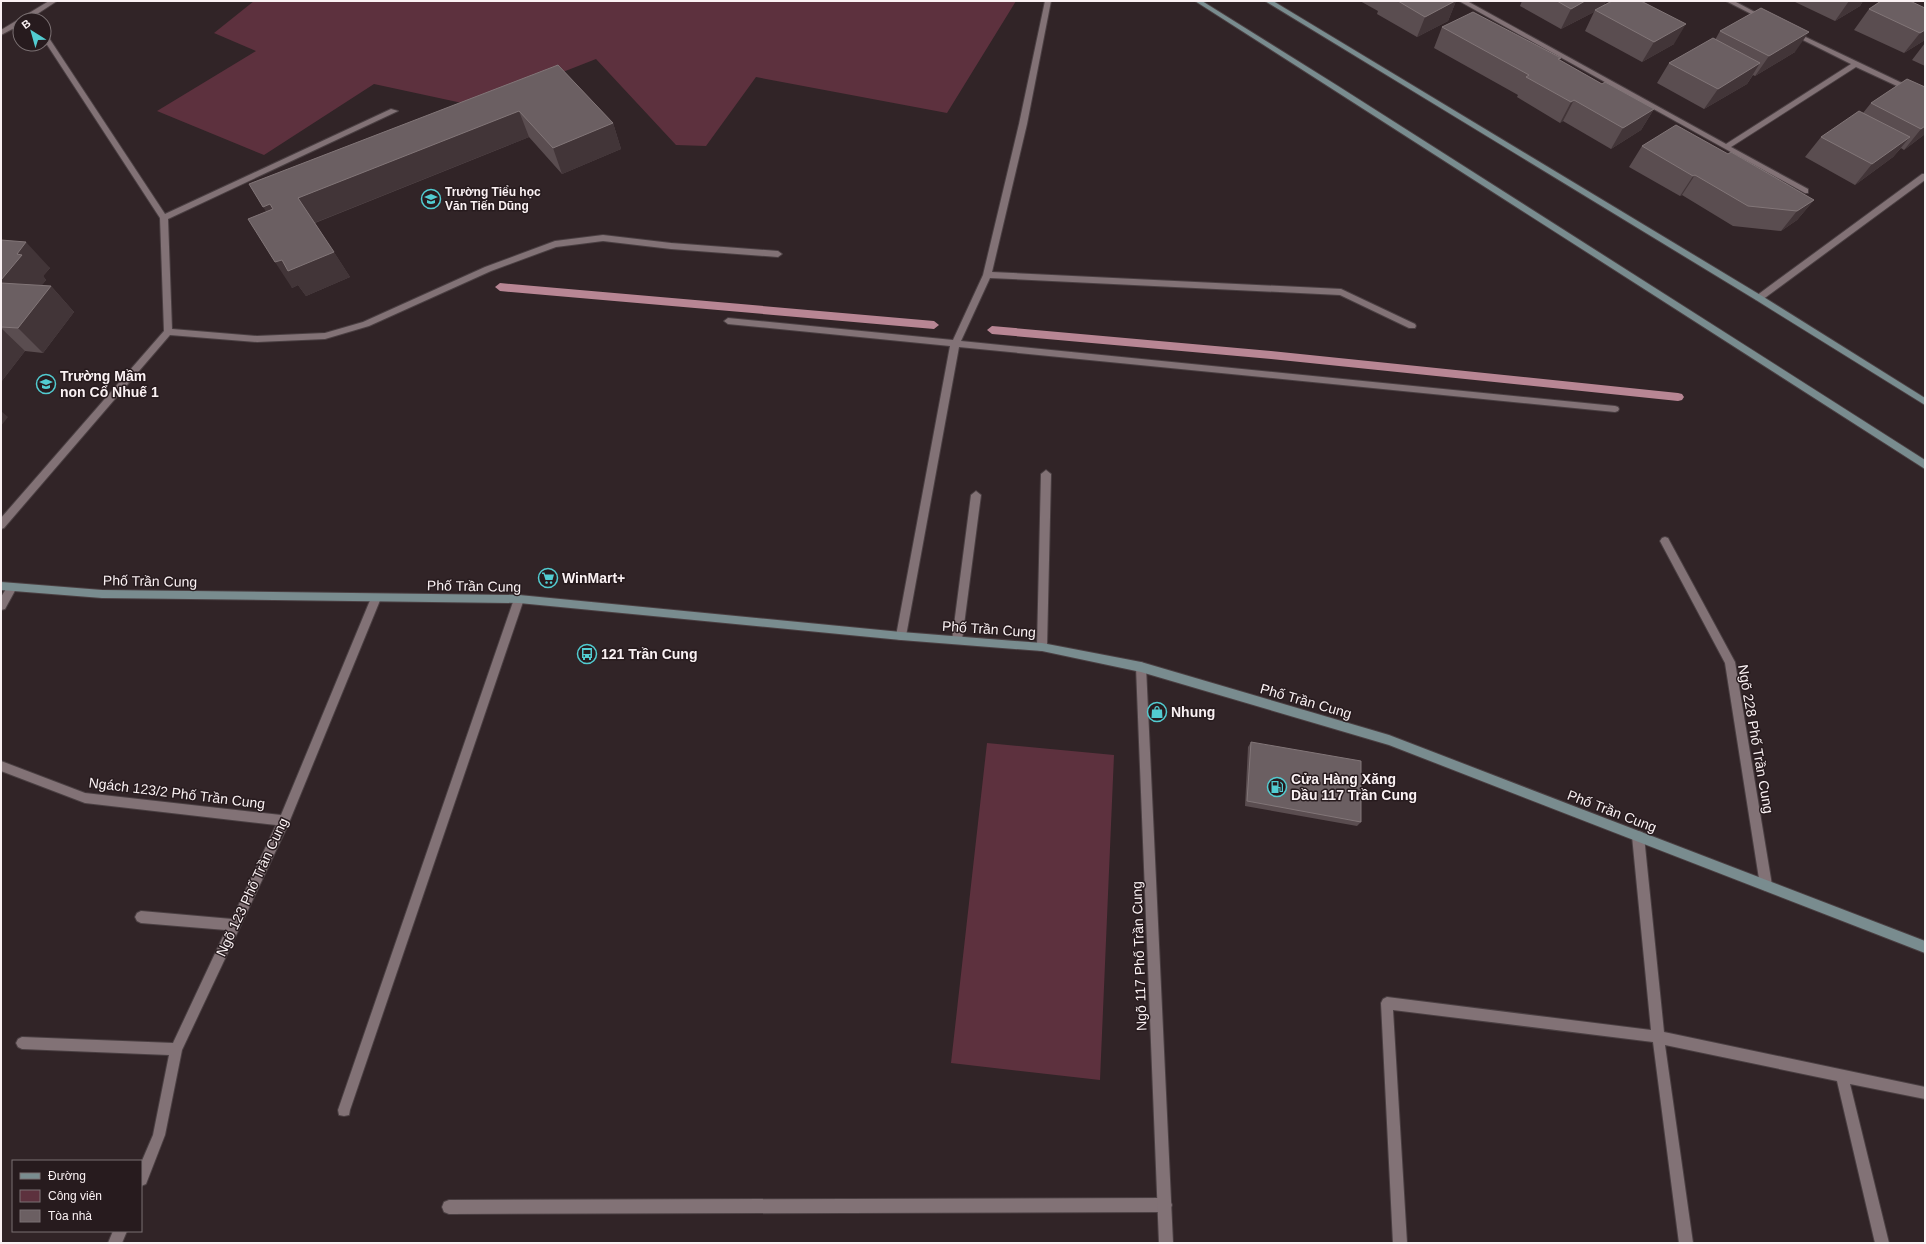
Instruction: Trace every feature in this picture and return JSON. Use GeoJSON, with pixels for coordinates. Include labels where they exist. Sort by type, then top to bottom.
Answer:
{"type":"FeatureCollection","features":[{"type":"Feature","properties":{"kind":"street"},"geometry":{"type":"LineString","coordinates":[[40,12],[54,1]]}},
{"type":"Feature","properties":{"kind":"street"},"geometry":{"type":"LineString","coordinates":[[901,636],[955,344],[987,275],[1023,124],[1048,1]]}},
{"type":"Feature","properties":{"kind":"street"},"geometry":{"type":"LineString","coordinates":[[1198,1],[1925,465]]}},
{"type":"Feature","properties":{"kind":"street"},"geometry":{"type":"LineString","coordinates":[[1268,1],[1759,298],[1925,402]]}},
{"type":"Feature","properties":{"kind":"street"},"geometry":{"type":"LineString","coordinates":[[1462,1],[1804,191]]}},
{"type":"Feature","properties":{"kind":"street"},"geometry":{"type":"LineString","coordinates":[[1728,1],[1771,22]]}},
{"type":"Feature","properties":{"kind":"street"},"geometry":{"type":"LineString","coordinates":[[1,33],[12,27]]}},
{"type":"Feature","properties":{"kind":"street"},"geometry":{"type":"LineString","coordinates":[[1785,29],[1925,97]]}},
{"type":"Feature","properties":{"kind":"street"},"geometry":{"type":"LineString","coordinates":[[1,525],[168,332],[164,218],[52,47]]}},
{"type":"Feature","properties":{"kind":"street"},"geometry":{"type":"LineString","coordinates":[[1726,147],[1856,64]]}},
{"type":"Feature","properties":{"kind":"street"},"geometry":{"type":"LineString","coordinates":[[164,218],[394,111]]}},
{"type":"Feature","properties":{"kind":"street"},"geometry":{"type":"LineString","coordinates":[[1759,298],[1925,176]]}},
{"type":"Feature","properties":{"kind":"street"},"geometry":{"type":"LineString","coordinates":[[168,332],[257,339],[326,336],[366,324],[488,269],[555,244],[603,238],[671,246],[778,254]]}},
{"type":"Feature","properties":{"kind":"street"},"geometry":{"type":"LineString","coordinates":[[987,275],[1341,292],[1412,326]]}},
{"type":"Feature","properties":{"kind":"street"},"geometry":{"type":"LineString","coordinates":[[728,321],[1616,409]]}},
{"type":"Feature","properties":{"kind":"street"},"geometry":{"type":"LineString","coordinates":[[1042,647],[1046,474]]}},
{"type":"Feature","properties":{"kind":"street"},"geometry":{"type":"LineString","coordinates":[[957,640],[976,495]]}},
{"type":"Feature","properties":{"kind":"street","name":"Ngõ 228 Phố Trần Cung"},"geometry":{"type":"LineString","coordinates":[[1665,541],[1730,662],[1766,885]]}},
{"type":"Feature","properties":{"kind":"street","name":"Phố Trần Cung"},"geometry":{"type":"LineString","coordinates":[[1,586],[102,594],[519,600],[901,636],[1042,647],[1142,667],[1389,740],[1925,947]]}},
{"type":"Feature","properties":{"kind":"street"},"geometry":{"type":"LineString","coordinates":[[1,606],[12,587]]}},
{"type":"Feature","properties":{"kind":"street","name":"Ngõ 123 Phố Trần Cung"},"geometry":{"type":"LineString","coordinates":[[142,1177],[159,1135],[176,1049],[284,822],[376,598]]}},
{"type":"Feature","properties":{"kind":"street"},"geometry":{"type":"LineString","coordinates":[[344,1110],[519,600]]}},
{"type":"Feature","properties":{"kind":"street","name":"Ngõ 117 Phố Trần Cung"},"geometry":{"type":"LineString","coordinates":[[1142,667],[1166,1243]]}},
{"type":"Feature","properties":{"kind":"street","name":"Ngách 123/2 Phố Trần Cung"},"geometry":{"type":"LineString","coordinates":[[1,766],[85,798],[284,822]]}},
{"type":"Feature","properties":{"kind":"street"},"geometry":{"type":"LineString","coordinates":[[1638,836],[1658,1037],[1686,1243]]}},
{"type":"Feature","properties":{"kind":"street"},"geometry":{"type":"LineString","coordinates":[[141,917],[235,925]]}},
{"type":"Feature","properties":{"kind":"street"},"geometry":{"type":"LineString","coordinates":[[1400,1243],[1387,1003],[1658,1037],[1925,1093]]}},
{"type":"Feature","properties":{"kind":"street"},"geometry":{"type":"LineString","coordinates":[[22,1043],[176,1049]]}},
{"type":"Feature","properties":{"kind":"street"},"geometry":{"type":"LineString","coordinates":[[1842,1076],[1882,1243]]}},
{"type":"Feature","properties":{"kind":"street"},"geometry":{"type":"LineString","coordinates":[[448,1207],[1164,1205]]}},
{"type":"Feature","properties":{"kind":"street"},"geometry":{"type":"LineString","coordinates":[[115,1243],[120,1232]]}},
{"type":"Feature","properties":{"kind":"green space"},"geometry":{"type":"Polygon","coordinates":[[[254,1],[1016,1],[947,113],[756,77],[706,146],[676,145],[596,59],[476,106],[374,84],[264,155],[157,111],[256,51],[214,33],[254,1]]]}},
{"type":"Feature","properties":{"kind":"green space"},"geometry":{"type":"Polygon","coordinates":[[[987,743],[1114,755],[1100,1080],[951,1063],[987,743]]]}},
{"type":"Feature","properties":{"kind":"building"},"geometry":{"type":"Polygon","coordinates":[[[1398,1],[1455,1],[1425,17],[1398,1]]]}},
{"type":"Feature","properties":{"kind":"building"},"geometry":{"type":"Polygon","coordinates":[[[1557,1],[1585,1],[1571,9],[1557,1]]]}},
{"type":"Feature","properties":{"kind":"building"},"geometry":{"type":"Polygon","coordinates":[[[1612,1],[1641,1],[1686,24],[1654,42],[1595,10],[1612,1]]]}},
{"type":"Feature","properties":{"kind":"building"},"geometry":{"type":"Polygon","coordinates":[[[1881,1],[1910,1],[1925,8],[1925,30],[1920,33],[1869,9],[1881,1]]]}},
{"type":"Feature","properties":{"kind":"building"},"geometry":{"type":"Polygon","coordinates":[[[1761,8],[1809,32],[1769,56],[1720,31],[1761,8]]]}},
{"type":"Feature","properties":{"kind":"building"},"geometry":{"type":"Polygon","coordinates":[[[1473,12],[1561,58],[1558,59],[1602,84],[1605,82],[1654,109],[1623,128],[1574,100],[1571,102],[1526,77],[1529,75],[1442,27],[1473,12]]]}},
{"type":"Feature","properties":{"kind":"building"},"geometry":{"type":"Polygon","coordinates":[[[1713,38],[1760,63],[1718,89],[1669,63],[1713,38]]]}},
{"type":"Feature","properties":{"kind":"building"},"geometry":{"type":"Polygon","coordinates":[[[558,65],[613,123],[553,148],[519,111],[298,198],[334,252],[288,271],[282,260],[275,262],[248,219],[273,209],[270,204],[263,207],[249,184],[558,65]]]}},
{"type":"Feature","properties":{"kind":"building"},"geometry":{"type":"Polygon","coordinates":[[[1907,79],[1925,87],[1925,126],[1921,129],[1871,103],[1907,79]]]}},
{"type":"Feature","properties":{"kind":"building"},"geometry":{"type":"Polygon","coordinates":[[[1859,111],[1910,137],[1872,164],[1821,137],[1859,111]]]}},
{"type":"Feature","properties":{"kind":"building"},"geometry":{"type":"Polygon","coordinates":[[[1676,125],[1728,154],[1731,152],[1814,200],[1797,211],[1748,206],[1642,146],[1676,125]]]}},
{"type":"Feature","properties":{"kind":"building"},"geometry":{"type":"Polygon","coordinates":[[[1,240],[26,242],[17,254],[22,255],[1,280],[1,240]]]}},
{"type":"Feature","properties":{"kind":"building"},"geometry":{"type":"Polygon","coordinates":[[[1,283],[51,286],[18,328],[1,327],[1,283]]]}},
{"type":"Feature","properties":{"kind":"building"},"geometry":{"type":"Polygon","coordinates":[[[1251,742],[1361,761],[1361,822],[1247,801],[1251,742]]]}},
{"type":"Feature","properties":{"kind":"waterway"},"geometry":{"type":"LineString","coordinates":[[500,287],[934,325]]}},
{"type":"Feature","properties":{"kind":"waterway"},"geometry":{"type":"LineString","coordinates":[[992,330],[1271,355],[1678,397]]}},
{"type":"Feature","properties":{"kind":"place","name":"Trường Tiểu học Văn Tiến Dũng"},"geometry":{"type":"Point","coordinates":[431,199]}},
{"type":"Feature","properties":{"kind":"place","name":"Trường Mầm non Cổ Nhuế 1"},"geometry":{"type":"Point","coordinates":[46,384]}},
{"type":"Feature","properties":{"kind":"place","name":"WinMart+"},"geometry":{"type":"Point","coordinates":[548,578]}},
{"type":"Feature","properties":{"kind":"place","name":"121 Trần Cung"},"geometry":{"type":"Point","coordinates":[587,654]}},
{"type":"Feature","properties":{"kind":"place","name":"Nhung"},"geometry":{"type":"Point","coordinates":[1157,712]}},
{"type":"Feature","properties":{"kind":"place","name":"Cửa Hàng Xăng Dầu 117 Trần Cung"},"geometry":{"type":"Point","coordinates":[1277,787]}}]}
